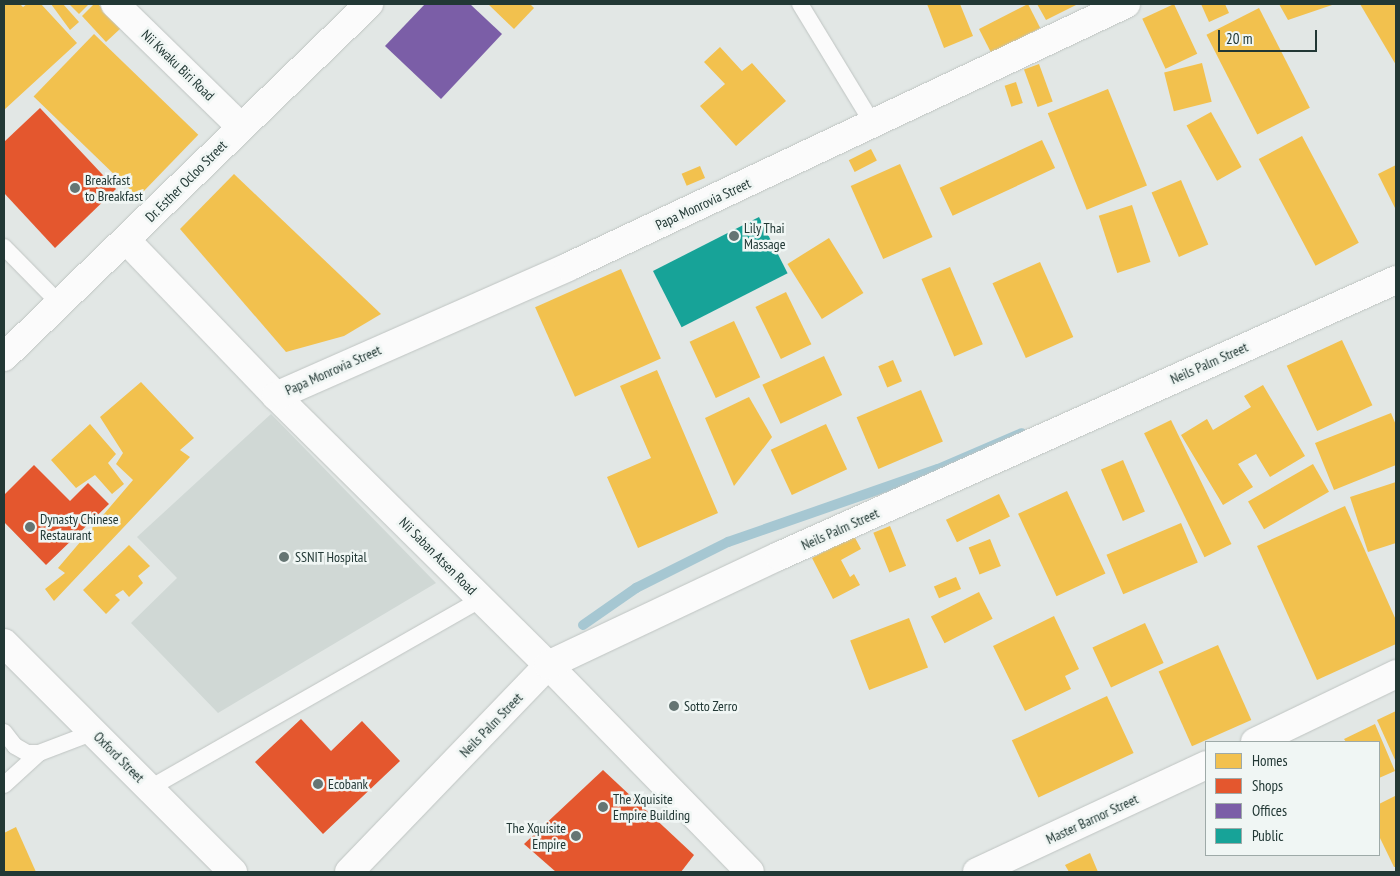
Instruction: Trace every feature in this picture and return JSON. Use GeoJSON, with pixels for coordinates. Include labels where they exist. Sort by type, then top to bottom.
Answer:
{"type":"FeatureCollection","features":[{"type":"Feature","properties":{"kind":"street","name":"Nii Kwaku Biri Road"},"geometry":{"type":"LineString","coordinates":[[115,4],[241,127]]}},
{"type":"Feature","properties":{"kind":"street","name":"Dr. Esther Ocloo Street"},"geometry":{"type":"LineString","coordinates":[[4,357],[369,4]]}},
{"type":"Feature","properties":{"kind":"street","name":"Papa Monrovia Street"},"geometry":{"type":"LineString","coordinates":[[276,396],[568,267],[1126,4]]}},
{"type":"Feature","properties":{"kind":"street","name":"Nii Saban Atsen Road"},"geometry":{"type":"LineString","coordinates":[[126,240],[276,396],[548,665],[750,872]]}},
{"type":"Feature","properties":{"kind":"street","name":"Neils Palm Street"},"geometry":{"type":"LineString","coordinates":[[349,872],[548,665],[779,556],[1396,280]]}},
{"type":"Feature","properties":{"kind":"street","name":"Oxford Street"},"geometry":{"type":"LineString","coordinates":[[4,643],[233,872]]}},
{"type":"Feature","properties":{"kind":"street"},"geometry":{"type":"LineString","coordinates":[[1257,741],[1396,674]]}},
{"type":"Feature","properties":{"kind":"street","name":"Master Barnor Street"},"geometry":{"type":"LineString","coordinates":[[977,872],[1205,765]]}},
{"type":"Feature","properties":{"kind":"lane"},"geometry":{"type":"LineString","coordinates":[[800,4],[873,124]]}},
{"type":"Feature","properties":{"kind":"lane"},"geometry":{"type":"LineString","coordinates":[[4,247],[60,304]]}},
{"type":"Feature","properties":{"kind":"lane"},"geometry":{"type":"LineString","coordinates":[[150,788],[481,599]]}},
{"type":"Feature","properties":{"kind":"lane"},"geometry":{"type":"LineString","coordinates":[[4,732],[15,746],[27,753],[38,753],[94,732]]}},
{"type":"Feature","properties":{"kind":"lane"},"geometry":{"type":"LineString","coordinates":[[4,785],[38,753]]}},
{"type":"Feature","properties":{"kind":"shaded area","name":"SSNIT Hospital"},"geometry":{"type":"Polygon","coordinates":[[[271,414],[436,583],[218,713],[131,623],[177,578],[137,537],[271,414]]]}},
{"type":"Feature","properties":{"kind":"building: Homes"},"geometry":{"type":"Polygon","coordinates":[[[4,4],[20,4],[23,7],[27,4],[41,4],[77,43],[4,110],[4,4]]]}},
{"type":"Feature","properties":{"kind":"building: Homes"},"geometry":{"type":"Polygon","coordinates":[[[51,4],[63,4],[79,22],[70,30],[51,4]]]}},
{"type":"Feature","properties":{"kind":"building: Homes"},"geometry":{"type":"Polygon","coordinates":[[[71,4],[89,4],[79,14],[70,5],[71,4]]]}},
{"type":"Feature","properties":{"kind":"building: Homes"},"geometry":{"type":"Polygon","coordinates":[[[94,4],[98,4],[121,28],[106,42],[82,16],[94,4]]]}},
{"type":"Feature","properties":{"kind":"building: Homes"},"geometry":{"type":"Polygon","coordinates":[[[488,4],[530,4],[534,8],[514,29],[488,4]]]}},
{"type":"Feature","properties":{"kind":"building: Homes"},"geometry":{"type":"Polygon","coordinates":[[[927,4],[960,4],[973,36],[944,48],[927,4]]]}},
{"type":"Feature","properties":{"kind":"building: Homes"},"geometry":{"type":"Polygon","coordinates":[[[1028,4],[1040,28],[991,53],[979,29],[1028,4]]]}},
{"type":"Feature","properties":{"kind":"building: Homes"},"geometry":{"type":"Polygon","coordinates":[[[1037,4],[1075,4],[1076,5],[1046,20],[1037,4]]]}},
{"type":"Feature","properties":{"kind":"building: Homes"},"geometry":{"type":"Polygon","coordinates":[[[1174,4],[1197,54],[1166,69],[1142,19],[1174,4]]]}},
{"type":"Feature","properties":{"kind":"building: Homes"},"geometry":{"type":"Polygon","coordinates":[[[1201,4],[1225,4],[1229,13],[1209,22],[1201,4]]]}},
{"type":"Feature","properties":{"kind":"building: Homes"},"geometry":{"type":"Polygon","coordinates":[[[1279,4],[1335,4],[1288,20],[1279,4]]]}},
{"type":"Feature","properties":{"kind":"building: Homes"},"geometry":{"type":"Polygon","coordinates":[[[1360,4],[1396,4],[1396,65],[1360,4]]]}},
{"type":"Feature","properties":{"kind":"building: Homes"},"geometry":{"type":"Polygon","coordinates":[[[1259,8],[1310,108],[1257,135],[1206,35],[1259,8]]]}},
{"type":"Feature","properties":{"kind":"building: Homes"},"geometry":{"type":"Polygon","coordinates":[[[94,34],[198,135],[138,197],[34,97],[94,34]]]}},
{"type":"Feature","properties":{"kind":"building: Homes"},"geometry":{"type":"Polygon","coordinates":[[[720,47],[742,71],[752,63],[786,101],[736,146],[700,106],[725,84],[704,62],[720,47]]]}},
{"type":"Feature","properties":{"kind":"building: Homes"},"geometry":{"type":"Polygon","coordinates":[[[1202,63],[1212,102],[1174,111],[1164,72],[1202,63]]]}},
{"type":"Feature","properties":{"kind":"building: Homes"},"geometry":{"type":"Polygon","coordinates":[[[1039,64],[1053,102],[1038,107],[1024,69],[1039,64]]]}},
{"type":"Feature","properties":{"kind":"building: Homes"},"geometry":{"type":"Polygon","coordinates":[[[1016,82],[1023,103],[1011,107],[1005,86],[1016,82]]]}},
{"type":"Feature","properties":{"kind":"building: Homes"},"geometry":{"type":"Polygon","coordinates":[[[1108,89],[1147,185],[1087,210],[1048,113],[1108,89]]]}},
{"type":"Feature","properties":{"kind":"building: Homes"},"geometry":{"type":"Polygon","coordinates":[[[1211,112],[1242,167],[1217,181],[1187,126],[1211,112]]]}},
{"type":"Feature","properties":{"kind":"building: Homes"},"geometry":{"type":"Polygon","coordinates":[[[1302,136],[1359,243],[1316,266],[1259,159],[1302,136]]]}},
{"type":"Feature","properties":{"kind":"building: Homes"},"geometry":{"type":"Polygon","coordinates":[[[1042,140],[1055,168],[953,216],[940,188],[1042,140]]]}},
{"type":"Feature","properties":{"kind":"building: Homes"},"geometry":{"type":"Polygon","coordinates":[[[871,149],[877,161],[855,172],[849,160],[871,149]]]}},
{"type":"Feature","properties":{"kind":"building: Homes"},"geometry":{"type":"Polygon","coordinates":[[[900,164],[933,237],[883,259],[851,186],[900,164]]]}},
{"type":"Feature","properties":{"kind":"building: Homes"},"geometry":{"type":"Polygon","coordinates":[[[1396,165],[1396,210],[1378,174],[1396,165]]]}},
{"type":"Feature","properties":{"kind":"building: Homes"},"geometry":{"type":"Polygon","coordinates":[[[700,166],[705,178],[687,186],[682,174],[700,166]]]}},
{"type":"Feature","properties":{"kind":"building: Homes"},"geometry":{"type":"Polygon","coordinates":[[[234,174],[381,314],[344,336],[286,352],[180,229],[234,174]]]}},
{"type":"Feature","properties":{"kind":"building: Homes"},"geometry":{"type":"Polygon","coordinates":[[[1181,180],[1208,244],[1179,257],[1152,193],[1181,180]]]}},
{"type":"Feature","properties":{"kind":"building: Homes"},"geometry":{"type":"Polygon","coordinates":[[[1132,205],[1151,262],[1117,273],[1099,216],[1132,205]]]}},
{"type":"Feature","properties":{"kind":"building: Homes"},"geometry":{"type":"Polygon","coordinates":[[[829,238],[863,293],[822,319],[787,264],[829,238]]]}},
{"type":"Feature","properties":{"kind":"building: Homes"},"geometry":{"type":"Polygon","coordinates":[[[1040,262],[1073,337],[1026,358],[992,283],[1040,262]]]}},
{"type":"Feature","properties":{"kind":"building: Homes"},"geometry":{"type":"Polygon","coordinates":[[[950,267],[983,344],[954,356],[921,279],[950,267]]]}},
{"type":"Feature","properties":{"kind":"building: Homes"},"geometry":{"type":"Polygon","coordinates":[[[621,269],[661,359],[575,397],[535,307],[621,269]]]}},
{"type":"Feature","properties":{"kind":"building: Homes"},"geometry":{"type":"Polygon","coordinates":[[[786,292],[811,344],[781,359],[755,307],[786,292]]]}},
{"type":"Feature","properties":{"kind":"building: Homes"},"geometry":{"type":"Polygon","coordinates":[[[734,321],[760,377],[716,398],[690,342],[734,321]]]}},
{"type":"Feature","properties":{"kind":"building: Homes"},"geometry":{"type":"Polygon","coordinates":[[[1342,340],[1372,405],[1317,431],[1287,366],[1342,340]]]}},
{"type":"Feature","properties":{"kind":"building: Homes"},"geometry":{"type":"Polygon","coordinates":[[[824,356],[842,395],[781,424],[762,385],[824,356]]]}},
{"type":"Feature","properties":{"kind":"building: Homes"},"geometry":{"type":"Polygon","coordinates":[[[893,360],[902,381],[887,387],[878,366],[893,360]]]}},
{"type":"Feature","properties":{"kind":"building: Homes"},"geometry":{"type":"Polygon","coordinates":[[[657,370],[718,513],[638,548],[607,477],[651,458],[620,386],[657,370]]]}},
{"type":"Feature","properties":{"kind":"building: Homes"},"geometry":{"type":"Polygon","coordinates":[[[141,382],[194,438],[180,450],[190,457],[54,601],[45,589],[65,573],[58,568],[133,480],[116,464],[123,453],[100,417],[141,382]]]}},
{"type":"Feature","properties":{"kind":"building: Homes"},"geometry":{"type":"Polygon","coordinates":[[[1263,385],[1305,456],[1270,477],[1256,454],[1238,464],[1253,487],[1223,505],[1181,435],[1207,419],[1213,430],[1251,407],[1244,396],[1263,385]]]}},
{"type":"Feature","properties":{"kind":"building: Homes"},"geometry":{"type":"Polygon","coordinates":[[[921,390],[943,442],[878,469],[857,417],[921,390]]]}},
{"type":"Feature","properties":{"kind":"building: Homes"},"geometry":{"type":"Polygon","coordinates":[[[749,397],[772,437],[734,486],[705,418],[749,397]]]}},
{"type":"Feature","properties":{"kind":"building: Homes"},"geometry":{"type":"Polygon","coordinates":[[[1391,413],[1396,425],[1396,465],[1334,490],[1315,443],[1391,413]]]}},
{"type":"Feature","properties":{"kind":"building: Homes"},"geometry":{"type":"Polygon","coordinates":[[[1171,420],[1231,544],[1205,557],[1144,433],[1171,420]]]}},
{"type":"Feature","properties":{"kind":"building: Homes"},"geometry":{"type":"Polygon","coordinates":[[[90,424],[116,454],[108,463],[124,484],[112,494],[95,475],[76,488],[51,460],[90,424]]]}},
{"type":"Feature","properties":{"kind":"building: Homes"},"geometry":{"type":"Polygon","coordinates":[[[826,424],[847,469],[792,495],[771,450],[826,424]]]}},
{"type":"Feature","properties":{"kind":"building: Homes"},"geometry":{"type":"Polygon","coordinates":[[[1123,460],[1145,512],[1123,521],[1101,469],[1123,460]]]}},
{"type":"Feature","properties":{"kind":"building: Homes"},"geometry":{"type":"Polygon","coordinates":[[[1313,464],[1329,492],[1264,529],[1248,502],[1313,464]]]}},
{"type":"Feature","properties":{"kind":"building: Homes"},"geometry":{"type":"Polygon","coordinates":[[[1396,482],[1396,543],[1368,552],[1350,497],[1396,482]]]}},
{"type":"Feature","properties":{"kind":"building: Homes"},"geometry":{"type":"Polygon","coordinates":[[[1067,491],[1105,573],[1057,596],[1018,514],[1067,491]]]}},
{"type":"Feature","properties":{"kind":"building: Homes"},"geometry":{"type":"Polygon","coordinates":[[[999,494],[1010,516],[957,542],[946,520],[999,494]]]}},
{"type":"Feature","properties":{"kind":"building: Homes"},"geometry":{"type":"Polygon","coordinates":[[[1345,506],[1396,620],[1396,644],[1317,680],[1257,546],[1345,506]]]}},
{"type":"Feature","properties":{"kind":"building: Homes"},"geometry":{"type":"Polygon","coordinates":[[[1181,523],[1198,563],[1123,594],[1106,555],[1181,523]]]}},
{"type":"Feature","properties":{"kind":"building: Homes"},"geometry":{"type":"Polygon","coordinates":[[[890,526],[906,566],[889,573],[873,533],[890,526]]]}},
{"type":"Feature","properties":{"kind":"building: Homes"},"geometry":{"type":"Polygon","coordinates":[[[854,536],[861,549],[841,560],[850,577],[854,574],[860,585],[833,599],[812,558],[854,536]]]}},
{"type":"Feature","properties":{"kind":"building: Homes"},"geometry":{"type":"Polygon","coordinates":[[[990,539],[1001,566],[980,575],[969,548],[990,539]]]}},
{"type":"Feature","properties":{"kind":"building: Homes"},"geometry":{"type":"Polygon","coordinates":[[[129,545],[150,566],[138,576],[143,583],[129,597],[123,590],[115,595],[120,600],[106,614],[83,590],[129,545]]]}},
{"type":"Feature","properties":{"kind":"building: Homes"},"geometry":{"type":"Polygon","coordinates":[[[956,577],[961,589],[939,598],[934,586],[956,577]]]}},
{"type":"Feature","properties":{"kind":"building: Homes"},"geometry":{"type":"Polygon","coordinates":[[[979,592],[993,619],[945,643],[931,617],[979,592]]]}},
{"type":"Feature","properties":{"kind":"building: Homes"},"geometry":{"type":"Polygon","coordinates":[[[1054,616],[1079,669],[1065,676],[1071,689],[1025,711],[993,646],[1054,616]]]}},
{"type":"Feature","properties":{"kind":"building: Homes"},"geometry":{"type":"Polygon","coordinates":[[[909,618],[928,667],[869,690],[850,641],[909,618]]]}},
{"type":"Feature","properties":{"kind":"building: Homes"},"geometry":{"type":"Polygon","coordinates":[[[1145,623],[1164,663],[1111,687],[1092,648],[1145,623]]]}},
{"type":"Feature","properties":{"kind":"building: Homes"},"geometry":{"type":"Polygon","coordinates":[[[1218,645],[1251,720],[1192,746],[1159,671],[1218,645]]]}},
{"type":"Feature","properties":{"kind":"building: Homes"},"geometry":{"type":"Polygon","coordinates":[[[1107,696],[1134,753],[1038,797],[1012,740],[1107,696]]]}},
{"type":"Feature","properties":{"kind":"building: Homes"},"geometry":{"type":"Polygon","coordinates":[[[1396,711],[1396,762],[1377,720],[1396,711]]]}},
{"type":"Feature","properties":{"kind":"building: Homes"},"geometry":{"type":"Polygon","coordinates":[[[1375,724],[1395,771],[1380,778],[1380,741],[1345,741],[1344,739],[1375,724]]]}},
{"type":"Feature","properties":{"kind":"building: Homes"},"geometry":{"type":"Polygon","coordinates":[[[1395,796],[1396,867],[1394,867],[1380,838],[1380,804],[1395,796]]]}},
{"type":"Feature","properties":{"kind":"building: Homes"},"geometry":{"type":"Polygon","coordinates":[[[16,827],[36,872],[4,872],[4,833],[16,827]]]}},
{"type":"Feature","properties":{"kind":"building: Homes"},"geometry":{"type":"Polygon","coordinates":[[[1090,853],[1098,872],[1069,872],[1065,865],[1090,853]]]}},
{"type":"Feature","properties":{"kind":"building: Shops"},"geometry":{"type":"Polygon","coordinates":[[[40,108],[116,189],[55,248],[4,193],[4,142],[40,108]]]}},
{"type":"Feature","properties":{"kind":"building: Shops"},"geometry":{"type":"Polygon","coordinates":[[[34,465],[70,501],[88,483],[109,504],[46,565],[4,522],[4,495],[34,465]]]}},
{"type":"Feature","properties":{"kind":"building: Shops"},"geometry":{"type":"Polygon","coordinates":[[[301,719],[331,751],[362,721],[400,761],[323,834],[255,762],[301,719]]]}},
{"type":"Feature","properties":{"kind":"building: Shops","name":"The Xquisite Empire Building"},"geometry":{"type":"Polygon","coordinates":[[[603,770],[694,855],[681,872],[556,872],[524,844],[603,770]]]}},
{"type":"Feature","properties":{"kind":"building: Offices"},"geometry":{"type":"Polygon","coordinates":[[[425,4],[470,4],[502,34],[441,99],[385,46],[425,4]]]}},
{"type":"Feature","properties":{"kind":"building: Public"},"geometry":{"type":"Polygon","coordinates":[[[759,217],[788,273],[682,327],[653,271],[759,217]]]}},
{"type":"Feature","properties":{"kind":"waterway"},"geometry":{"type":"LineString","coordinates":[[583,625],[636,588],[728,542],[938,469],[1022,433]]}},
{"type":"Feature","properties":{"kind":"place","name":"Breakfast to Breakfast"},"geometry":{"type":"Point","coordinates":[75,188]}},
{"type":"Feature","properties":{"kind":"place","name":"Lily Thai Massage"},"geometry":{"type":"Point","coordinates":[734,236]}},
{"type":"Feature","properties":{"kind":"place","name":"Dynasty Chinese Restaurant"},"geometry":{"type":"Point","coordinates":[30,527]}},
{"type":"Feature","properties":{"kind":"place","name":"SSNIT Hospital"},"geometry":{"type":"Point","coordinates":[284,557]}},
{"type":"Feature","properties":{"kind":"place","name":"Sotto Zerro"},"geometry":{"type":"Point","coordinates":[674,706]}},
{"type":"Feature","properties":{"kind":"place","name":"Ecobank"},"geometry":{"type":"Point","coordinates":[318,784]}},
{"type":"Feature","properties":{"kind":"place","name":"The Xquisite Empire Building"},"geometry":{"type":"Point","coordinates":[603,807]}},
{"type":"Feature","properties":{"kind":"place","name":"The Xquisite Empire"},"geometry":{"type":"Point","coordinates":[576,836]}}]}
